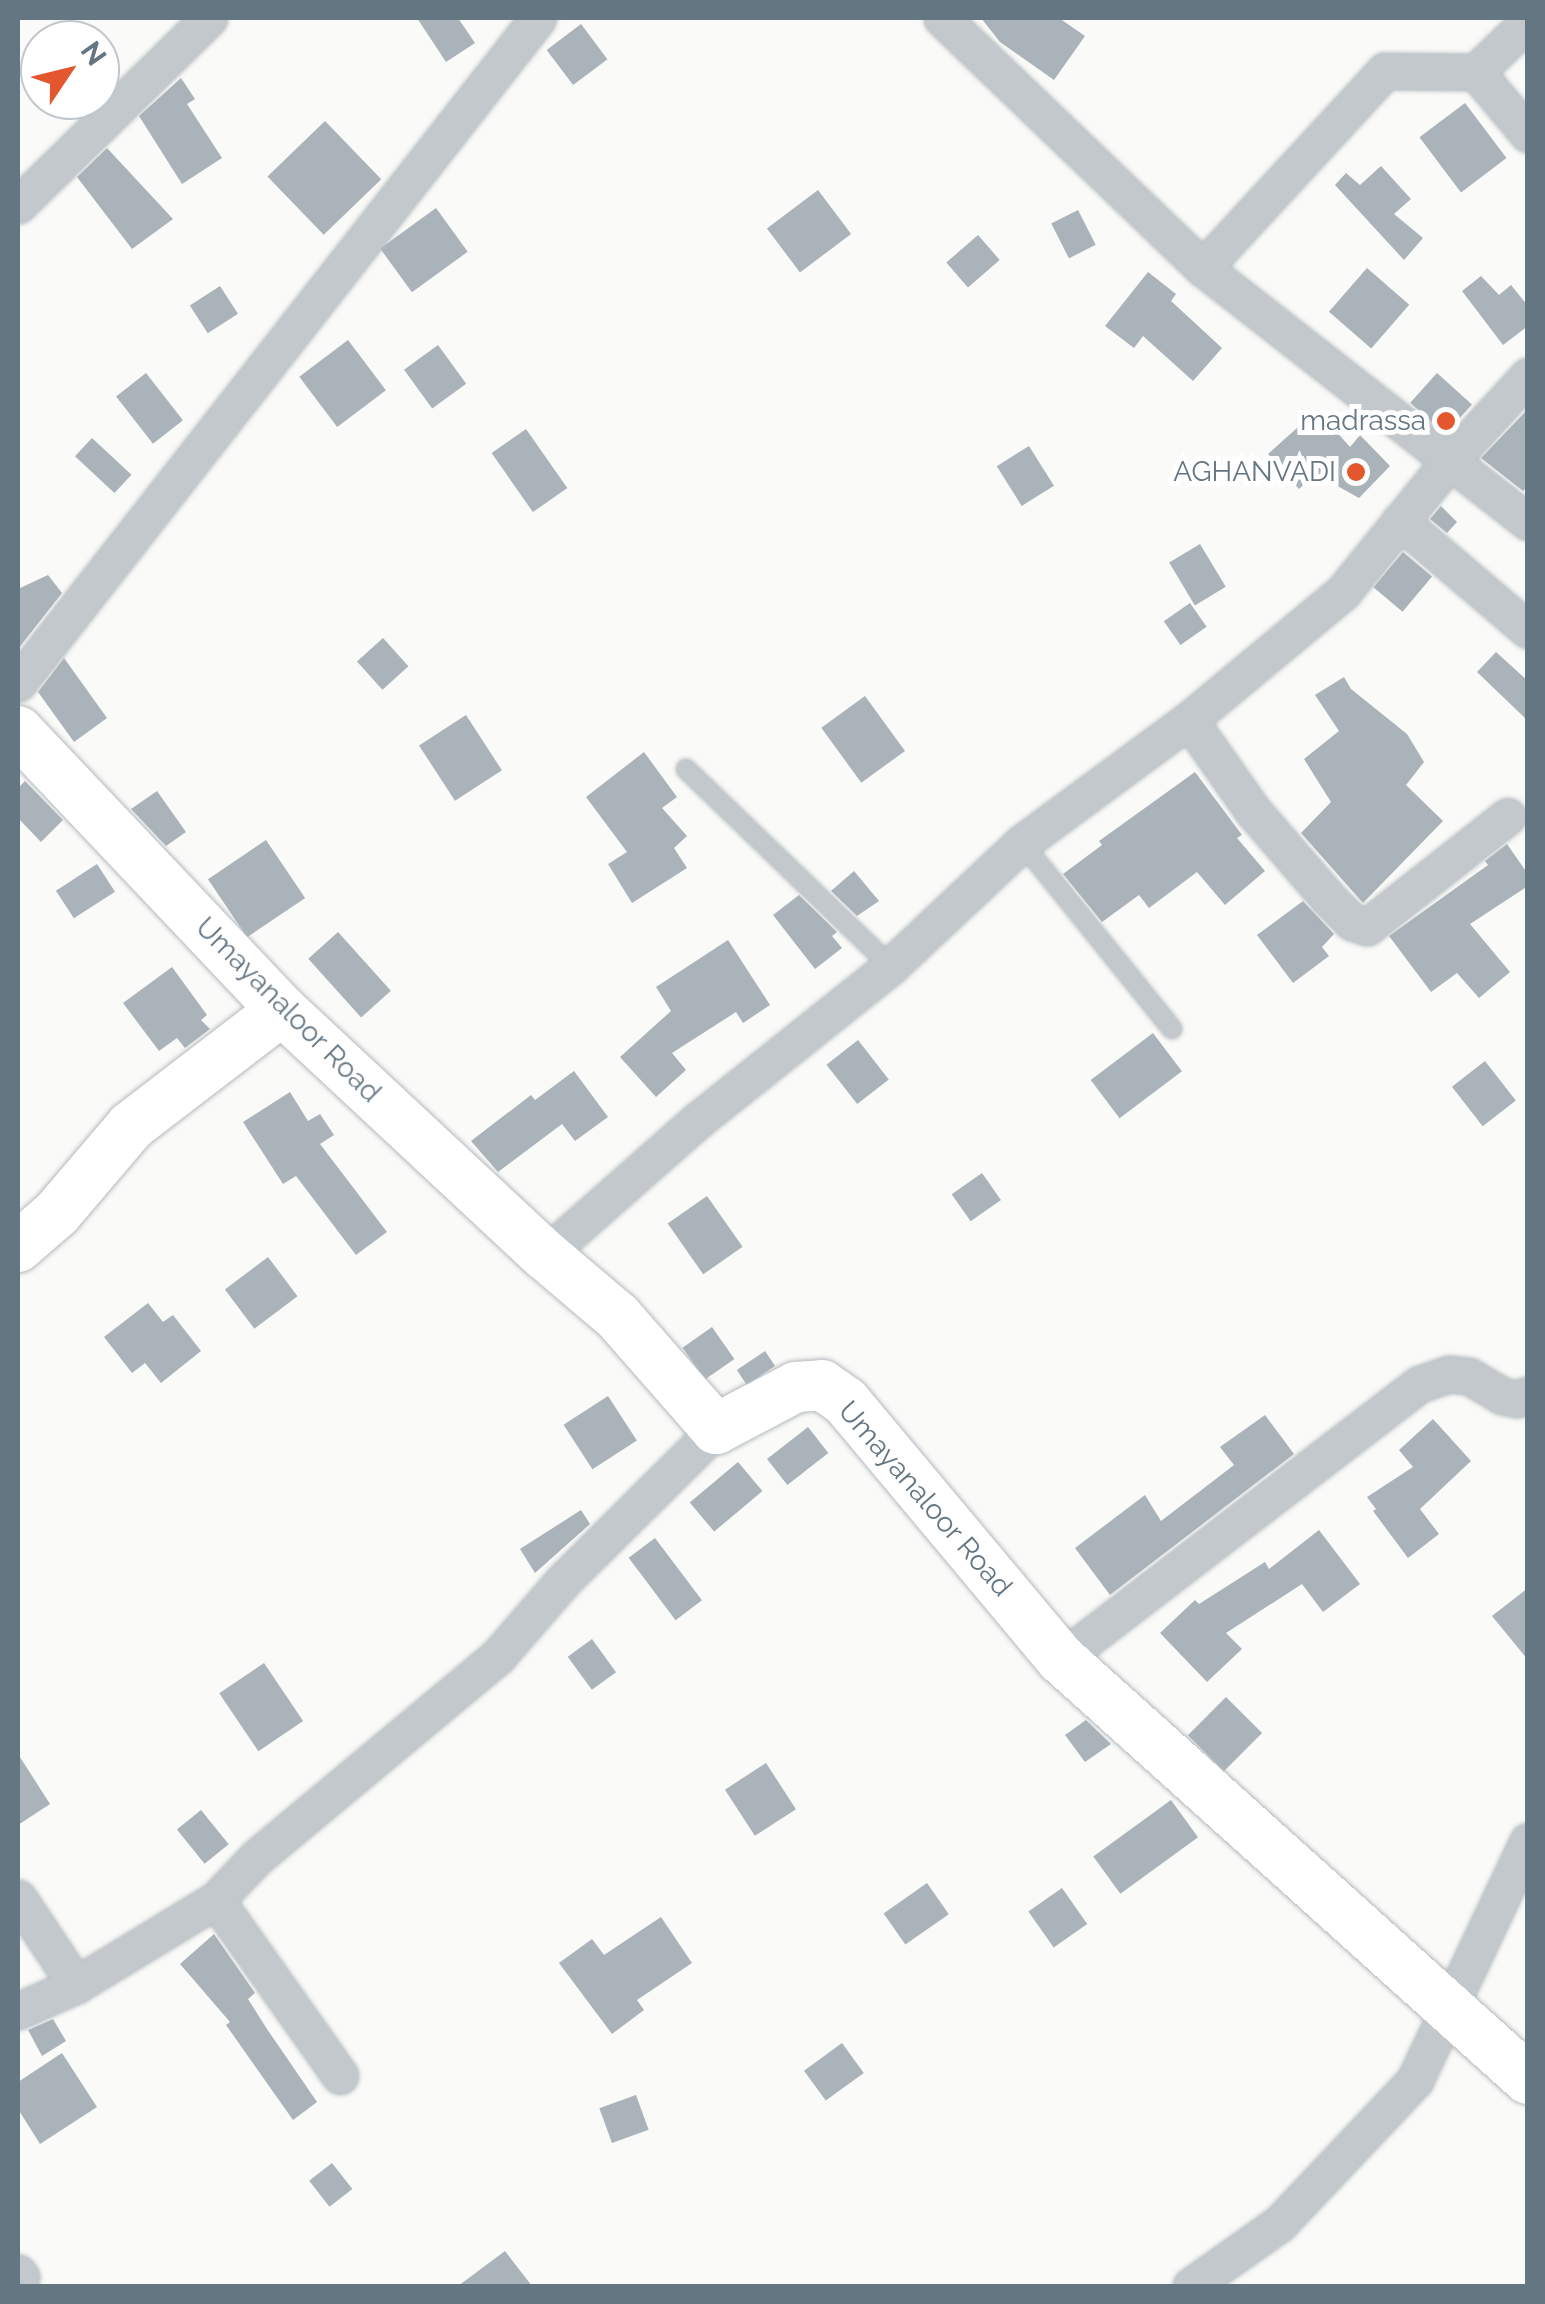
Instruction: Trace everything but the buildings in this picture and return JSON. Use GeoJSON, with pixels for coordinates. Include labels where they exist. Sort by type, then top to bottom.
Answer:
{"type":"FeatureCollection","features":[{"type":"Feature","properties":{"kind":"main road","name":"Umayanaloor Road"},"geometry":{"type":"LineString","coordinates":[[18,732],[282,1010],[545,1255],[618,1317],[716,1429],[796,1387],[822,1385],[846,1402],[1061,1659],[1528,2079]]}},
{"type":"Feature","properties":{"kind":"main road"},"geometry":{"type":"LineString","coordinates":[[18,1246],[58,1213],[131,1126],[282,1010]]}},
{"type":"Feature","properties":{"kind":"street"},"geometry":{"type":"LineString","coordinates":[[18,205],[209,18]]}},
{"type":"Feature","properties":{"kind":"street"},"geometry":{"type":"LineString","coordinates":[[18,683],[538,18]]}},
{"type":"Feature","properties":{"kind":"street"},"geometry":{"type":"LineString","coordinates":[[942,18],[1204,268],[1528,522]]}},
{"type":"Feature","properties":{"kind":"street"},"geometry":{"type":"LineString","coordinates":[[1204,268],[1385,71],[1476,72],[1528,22]]}},
{"type":"Feature","properties":{"kind":"street"},"geometry":{"type":"LineString","coordinates":[[1476,72],[1528,134]]}},
{"type":"Feature","properties":{"kind":"street"},"geometry":{"type":"LineString","coordinates":[[545,1255],[697,1120],[891,966],[1022,843],[1189,720],[1343,592],[1448,462],[1528,376]]}},
{"type":"Feature","properties":{"kind":"street"},"geometry":{"type":"LineString","coordinates":[[1400,521],[1528,630]]}},
{"type":"Feature","properties":{"kind":"street"},"geometry":{"type":"LineString","coordinates":[[1189,720],[1222,772],[1328,898],[1352,922],[1367,927],[1508,816]]}},
{"type":"Feature","properties":{"kind":"street"},"geometry":{"type":"LineString","coordinates":[[1061,1659],[1420,1384],[1449,1374],[1470,1376],[1502,1396],[1517,1399],[1528,1395]]}},
{"type":"Feature","properties":{"kind":"street"},"geometry":{"type":"LineString","coordinates":[[18,2012],[76,1986],[216,1900],[258,1857],[498,1656],[562,1582],[716,1429]]}},
{"type":"Feature","properties":{"kind":"street"},"geometry":{"type":"LineString","coordinates":[[1192,2286],[1279,2224],[1415,2080],[1528,1841]]}},
{"type":"Feature","properties":{"kind":"street"},"geometry":{"type":"LineString","coordinates":[[18,1898],[76,1986]]}},
{"type":"Feature","properties":{"kind":"street"},"geometry":{"type":"LineString","coordinates":[[216,1900],[340,2076]]}},
{"type":"Feature","properties":{"kind":"lane"},"geometry":{"type":"LineString","coordinates":[[686,769],[891,966]]}},
{"type":"Feature","properties":{"kind":"lane"},"geometry":{"type":"LineString","coordinates":[[1022,843],[1172,1029]]}},
{"type":"Feature","properties":{"kind":"place","name":"madrassa"},"geometry":{"type":"Point","coordinates":[1446,421]}},
{"type":"Feature","properties":{"kind":"place","name":"AGHANVADI"},"geometry":{"type":"Point","coordinates":[1356,472]}}]}
